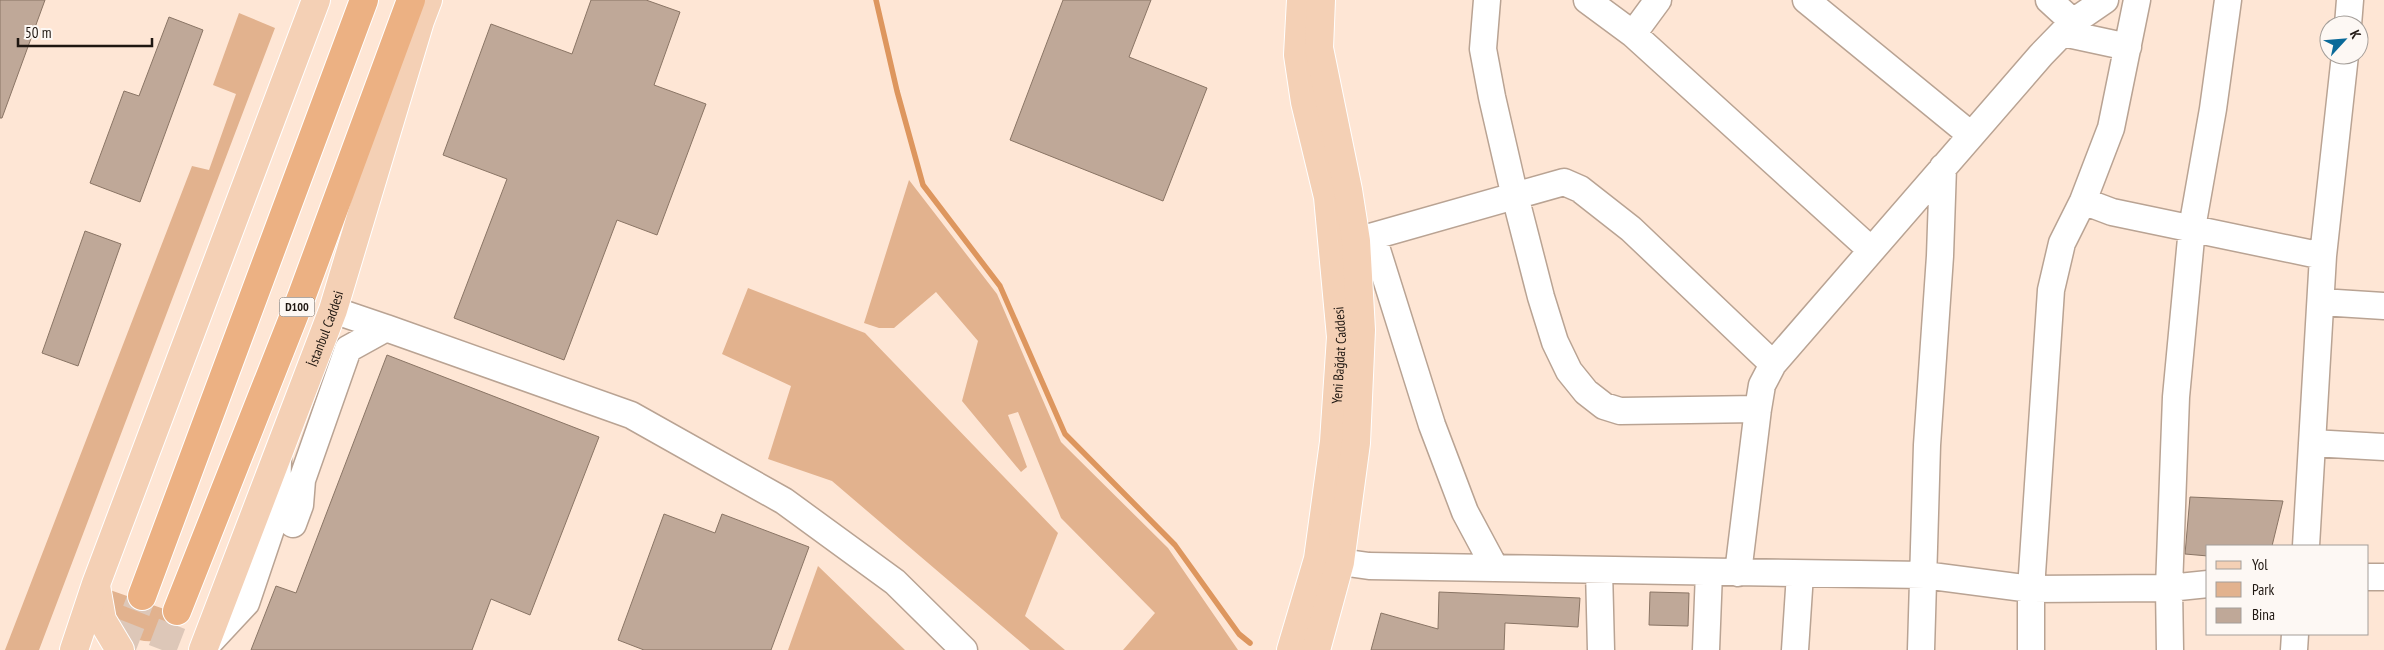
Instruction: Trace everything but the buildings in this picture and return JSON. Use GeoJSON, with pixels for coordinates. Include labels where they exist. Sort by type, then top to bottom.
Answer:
{"type":"FeatureCollection","features":[{"type":"Feature","properties":{"kind":"highway"},"geometry":{"type":"LineString","coordinates":[[142,596],[364,0]]}},
{"type":"Feature","properties":{"kind":"highway","name":"D100"},"geometry":{"type":"LineString","coordinates":[[177,611],[301,298],[411,0]]}},
{"type":"Feature","properties":{"kind":"main road"},"geometry":{"type":"LineString","coordinates":[[74,650],[96,584],[316,0]]}},
{"type":"Feature","properties":{"kind":"main road","name":"İstanbul Caddesi"},"geometry":{"type":"LineString","coordinates":[[202,644],[278,456],[333,310],[428,0]]}},
{"type":"Feature","properties":{"kind":"main road","name":"Yeni Bağdat Caddesi"},"geometry":{"type":"LineString","coordinates":[[1301,0],[1298,55],[1305,102],[1328,197],[1341,337],[1329,560]]}},
{"type":"Feature","properties":{"kind":"main road","name":"Yeni Bağdat Caddesi"},"geometry":{"type":"LineString","coordinates":[[1310,648],[1357,433],[1364,239],[1348,190],[1319,48],[1321,0]]}},
{"type":"Feature","properties":{"kind":"main road"},"geometry":{"type":"LineString","coordinates":[[96,584],[102,620],[120,650]]}},
{"type":"Feature","properties":{"kind":"street"},"geometry":{"type":"LineString","coordinates":[[1487,0],[1483,49],[1514,195],[1555,342],[1569,371],[1586,392],[1604,406],[1620,411],[1758,409]]}},
{"type":"Feature","properties":{"kind":"street"},"geometry":{"type":"LineString","coordinates":[[1587,0],[1633,34],[1871,250]]}},
{"type":"Feature","properties":{"kind":"street"},"geometry":{"type":"LineString","coordinates":[[1633,34],[1658,0]]}},
{"type":"Feature","properties":{"kind":"street"},"geometry":{"type":"LineString","coordinates":[[1806,0],[1971,135]]}},
{"type":"Feature","properties":{"kind":"street"},"geometry":{"type":"LineString","coordinates":[[2049,0],[2068,28],[2128,47]]}},
{"type":"Feature","properties":{"kind":"street"},"geometry":{"type":"LineString","coordinates":[[1738,573],[1762,385],[1773,364],[1971,135],[2068,28],[2105,0]]}},
{"type":"Feature","properties":{"kind":"street"},"geometry":{"type":"LineString","coordinates":[[2031,650],[2030,590],[2051,290],[2062,243],[2083,201],[2112,128],[2137,0]]}},
{"type":"Feature","properties":{"kind":"street"},"geometry":{"type":"LineString","coordinates":[[2170,650],[2169,588],[2176,397],[2192,228],[2213,109],[2228,0]]}},
{"type":"Feature","properties":{"kind":"street"},"geometry":{"type":"LineString","coordinates":[[2349,15],[2350,0]]}},
{"type":"Feature","properties":{"kind":"street"},"geometry":{"type":"LineString","coordinates":[[2306,545],[2320,302],[2343,65]]}},
{"type":"Feature","properties":{"kind":"street"},"geometry":{"type":"LineString","coordinates":[[1921,650],[1927,445],[1940,256],[1943,167]]}},
{"type":"Feature","properties":{"kind":"street"},"geometry":{"type":"LineString","coordinates":[[1495,568],[1465,512],[1364,239],[1564,182],[1580,189],[1631,229],[1773,364]]}},
{"type":"Feature","properties":{"kind":"street"},"geometry":{"type":"LineString","coordinates":[[2083,201],[2112,212],[2324,256]]}},
{"type":"Feature","properties":{"kind":"street"},"geometry":{"type":"LineString","coordinates":[[2320,302],[2384,306]]}},
{"type":"Feature","properties":{"kind":"street"},"geometry":{"type":"LineString","coordinates":[[333,310],[631,415],[784,501],[895,582],[964,650]]}},
{"type":"Feature","properties":{"kind":"street"},"geometry":{"type":"LineString","coordinates":[[293,524],[300,505],[302,480],[348,349],[386,328]]}},
{"type":"Feature","properties":{"kind":"street"},"geometry":{"type":"LineString","coordinates":[[2312,443],[2384,447]]}},
{"type":"Feature","properties":{"kind":"street"},"geometry":{"type":"LineString","coordinates":[[1329,560],[1369,566],[1924,575],[2030,590],[2169,588],[2206,584]]}},
{"type":"Feature","properties":{"kind":"street"},"geometry":{"type":"LineString","coordinates":[[1599,570],[1601,650]]}},
{"type":"Feature","properties":{"kind":"street"},"geometry":{"type":"LineString","coordinates":[[1706,650],[1708,572]]}},
{"type":"Feature","properties":{"kind":"street"},"geometry":{"type":"LineString","coordinates":[[1795,650],[1800,574]]}},
{"type":"Feature","properties":{"kind":"street"},"geometry":{"type":"LineString","coordinates":[[2369,577],[2384,577]]}},
{"type":"Feature","properties":{"kind":"street"},"geometry":{"type":"LineString","coordinates":[[2294,635],[2294,650]]}},
{"type":"Feature","properties":{"kind":"green space"},"geometry":{"type":"Polygon","coordinates":[[[239,13],[275,28],[39,650],[5,650],[192,166],[209,170],[236,94],[213,85],[239,13]]]}},
{"type":"Feature","properties":{"kind":"green space"},"geometry":{"type":"Polygon","coordinates":[[[909,180],[997,294],[1061,442],[1168,548],[1238,650],[1123,650],[1155,613],[1061,518],[1018,412],[1008,415],[1027,467],[1021,472],[962,401],[978,341],[936,292],[894,328],[879,328],[864,323],[909,180]]]}},
{"type":"Feature","properties":{"kind":"green space"},"geometry":{"type":"Polygon","coordinates":[[[748,288],[865,333],[1058,533],[1025,616],[1065,650],[1030,650],[832,481],[768,459],[791,386],[722,354],[748,288]]]}},
{"type":"Feature","properties":{"kind":"green space"},"geometry":{"type":"Polygon","coordinates":[[[818,566],[905,650],[788,650],[818,566]]]}},
{"type":"Feature","properties":{"kind":"green space"},"geometry":{"type":"Polygon","coordinates":[[[110,590],[184,616],[172,632],[161,639],[142,641],[129,637],[119,630],[113,622],[110,590]]]}},
{"type":"Feature","properties":{"kind":"waterway"},"geometry":{"type":"LineString","coordinates":[[876,0],[897,91],[923,185],[1000,286],[1065,434],[1175,545],[1239,634],[1250,643]]}},
{"type":"Feature","properties":{"kind":"tunnel"},"geometry":{"type":"LineString","coordinates":[[121,650],[142,596]]}},
{"type":"Feature","properties":{"kind":"tunnel"},"geometry":{"type":"LineString","coordinates":[[162,650],[177,611]]}}]}
